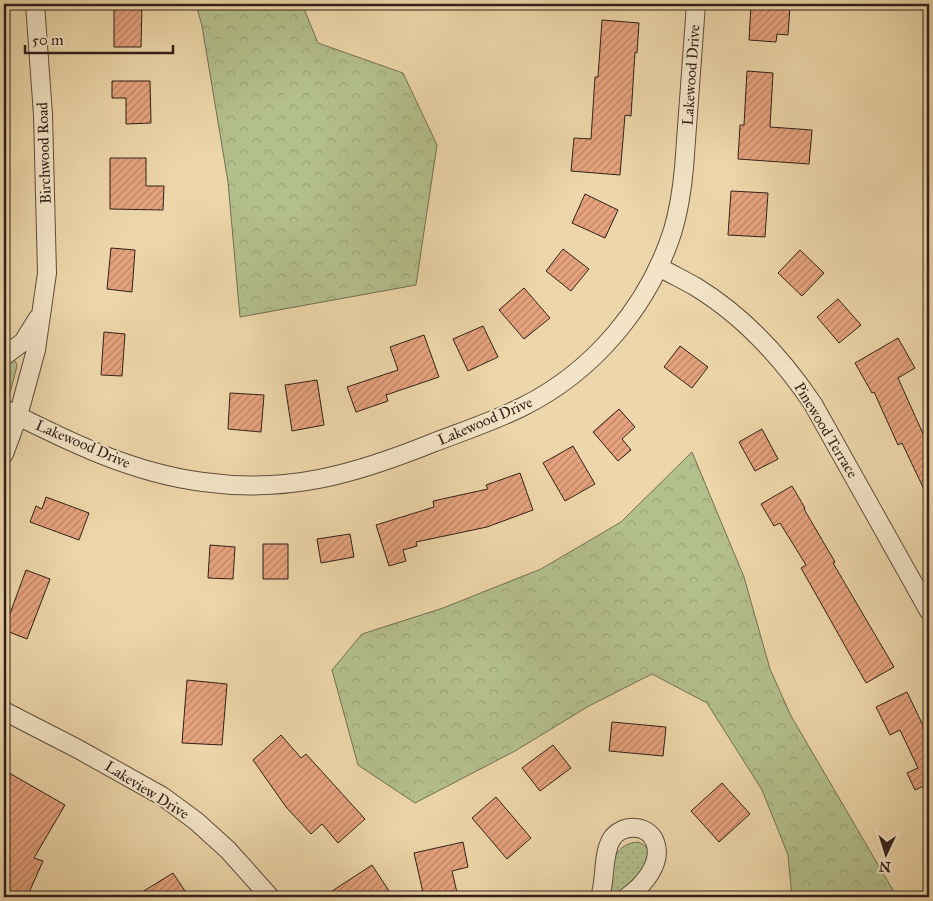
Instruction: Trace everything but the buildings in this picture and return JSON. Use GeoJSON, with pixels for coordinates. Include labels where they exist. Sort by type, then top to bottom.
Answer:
{"type":"FeatureCollection","features":[{"type":"Feature","properties":{"kind":"street","name":"Birchwood Road"},"geometry":{"type":"LineString","coordinates":[[4,454],[11,413],[36,350],[44,302],[48,260],[43,115],[36,4]]}},
{"type":"Feature","properties":{"kind":"street","name":"Lakewood Drive"},"geometry":{"type":"LineString","coordinates":[[11,413],[55,435],[116,460],[162,474],[202,482],[244,486],[284,485],[322,479],[358,470],[421,448],[522,407],[552,390],[603,348],[628,320],[659,267],[673,230],[682,191],[696,4]]}},
{"type":"Feature","properties":{"kind":"street","name":"Pinewood Terrace"},"geometry":{"type":"LineString","coordinates":[[659,267],[696,287],[730,311],[762,338],[792,372],[813,404],[929,612]]}},
{"type":"Feature","properties":{"kind":"street","name":"Birchwood Road"},"geometry":{"type":"LineString","coordinates":[[4,356],[23,342],[36,323],[44,302]]}},
{"type":"Feature","properties":{"kind":"street","name":"Lakeview Drive"},"geometry":{"type":"LineString","coordinates":[[4,711],[78,749],[162,796],[196,820],[228,850],[270,897]]}},
{"type":"Feature","properties":{"kind":"street"},"geometry":{"type":"LineString","coordinates":[[600,897],[607,850],[612,838],[618,832],[629,827],[640,828],[649,833],[655,840],[657,851],[653,866],[645,881],[627,897]]}},
{"type":"Feature","properties":{"kind":"green space"},"geometry":{"type":"Polygon","coordinates":[[[196,4],[302,4],[318,43],[403,73],[437,145],[416,285],[240,317],[228,182],[202,26],[196,4]]]}},
{"type":"Feature","properties":{"kind":"green space"},"geometry":{"type":"Polygon","coordinates":[[[12,359],[16,362],[17,366],[10,393],[4,394],[4,365],[12,359]]]}},
{"type":"Feature","properties":{"kind":"green space"},"geometry":{"type":"Polygon","coordinates":[[[692,452],[744,577],[770,669],[791,716],[897,897],[792,897],[788,855],[762,790],[707,703],[652,674],[589,706],[515,751],[415,803],[358,765],[332,670],[362,634],[443,608],[541,569],[621,522],[692,452]]]}},
{"type":"Feature","properties":{"kind":"green space"},"geometry":{"type":"Polygon","coordinates":[[[638,842],[646,847],[649,854],[644,870],[620,897],[607,897],[611,870],[617,854],[621,848],[638,842]]]}}]}
